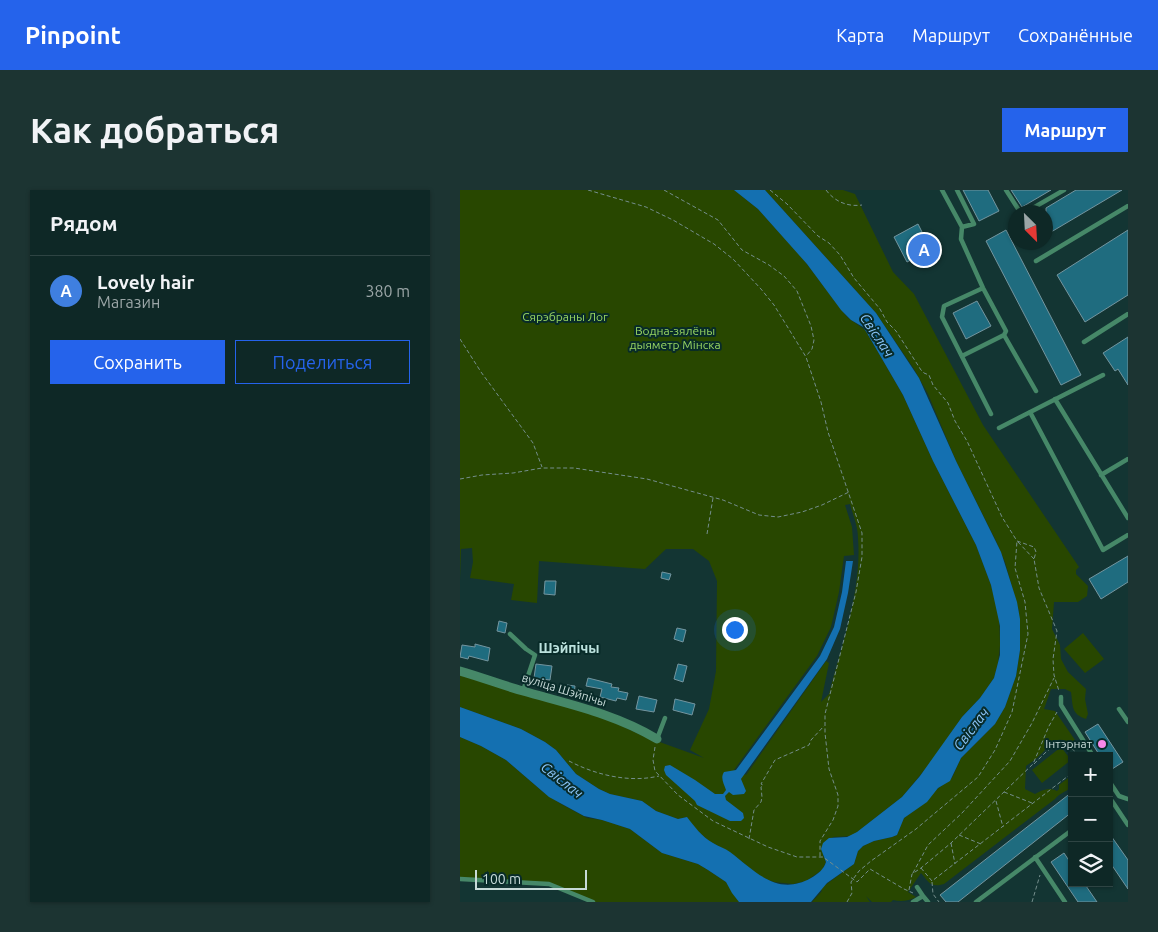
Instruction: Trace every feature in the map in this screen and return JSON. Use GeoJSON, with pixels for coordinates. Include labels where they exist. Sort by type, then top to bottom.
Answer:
{"type":"FeatureCollection","features":[{"type":"Feature","properties":{"kind":"street","name":"вуліца Шэйпічы"},"geometry":{"type":"LineString","coordinates":[[460,670],[523,691],[588,709],[642,730],[657,739]]}},
{"type":"Feature","properties":{"kind":"lane"},"geometry":{"type":"LineString","coordinates":[[942,190],[962,227],[961,239],[983,288],[1006,331],[1004,335],[1036,391]]}},
{"type":"Feature","properties":{"kind":"lane"},"geometry":{"type":"LineString","coordinates":[[956,190],[974,224],[962,227]]}},
{"type":"Feature","properties":{"kind":"lane"},"geometry":{"type":"LineString","coordinates":[[1006,190],[1016,205]]}},
{"type":"Feature","properties":{"kind":"lane"},"geometry":{"type":"LineString","coordinates":[[1038,205],[1064,190]]}},
{"type":"Feature","properties":{"kind":"lane"},"geometry":{"type":"LineString","coordinates":[[1036,261],[1128,206]]}},
{"type":"Feature","properties":{"kind":"lane"},"geometry":{"type":"LineString","coordinates":[[983,288],[944,306],[942,317],[991,414]]}},
{"type":"Feature","properties":{"kind":"lane"},"geometry":{"type":"LineString","coordinates":[[1084,342],[1128,314]]}},
{"type":"Feature","properties":{"kind":"lane"},"geometry":{"type":"LineString","coordinates":[[962,356],[1004,335]]}},
{"type":"Feature","properties":{"kind":"lane"},"geometry":{"type":"LineString","coordinates":[[999,428],[1103,375]]}},
{"type":"Feature","properties":{"kind":"lane"},"geometry":{"type":"LineString","coordinates":[[1055,399],[1128,518]]}},
{"type":"Feature","properties":{"kind":"lane"},"geometry":{"type":"LineString","coordinates":[[1030,412],[1103,550],[1128,535]]}},
{"type":"Feature","properties":{"kind":"lane"},"geometry":{"type":"LineString","coordinates":[[1101,475],[1128,459]]}},
{"type":"Feature","properties":{"kind":"lane"},"geometry":{"type":"LineString","coordinates":[[510,634],[535,655],[523,691]]}},
{"type":"Feature","properties":{"kind":"lane"},"geometry":{"type":"LineString","coordinates":[[1061,697],[1061,705],[1090,752]]}},
{"type":"Feature","properties":{"kind":"lane"},"geometry":{"type":"LineString","coordinates":[[1119,709],[1128,722]]}},
{"type":"Feature","properties":{"kind":"lane"},"geometry":{"type":"LineString","coordinates":[[657,739],[665,718]]}},
{"type":"Feature","properties":{"kind":"lane"},"geometry":{"type":"LineString","coordinates":[[1113,788],[1118,796],[1128,799]]}},
{"type":"Feature","properties":{"kind":"lane"},"geometry":{"type":"LineString","coordinates":[[1113,800],[1118,796]]}},
{"type":"Feature","properties":{"kind":"lane"},"geometry":{"type":"LineString","coordinates":[[1113,805],[1128,825]]}},
{"type":"Feature","properties":{"kind":"lane"},"geometry":{"type":"LineString","coordinates":[[976,902],[1068,833]]}},
{"type":"Feature","properties":{"kind":"lane"},"geometry":{"type":"LineString","coordinates":[[1035,857],[1065,902]]}},
{"type":"Feature","properties":{"kind":"lane"},"geometry":{"type":"LineString","coordinates":[[460,879],[549,884],[593,902]]}},
{"type":"Feature","properties":{"kind":"lane"},"geometry":{"type":"LineString","coordinates":[[917,888],[928,902]]}},
{"type":"Feature","properties":{"kind":"lane"},"geometry":{"type":"LineString","coordinates":[[912,902],[923,896]]}},
{"type":"Feature","properties":{"kind":"path"},"geometry":{"type":"LineString","coordinates":[[588,190],[646,207],[714,244],[733,259],[761,289],[774,305],[806,357],[821,402],[828,432],[862,533],[862,557],[856,592],[825,714],[829,769],[838,795],[838,806],[833,820],[820,841],[821,857]]}},
{"type":"Feature","properties":{"kind":"path"},"geometry":{"type":"LineString","coordinates":[[664,190],[718,220],[742,250],[784,276],[797,291],[811,326],[814,340],[812,349],[806,357]]}},
{"type":"Feature","properties":{"kind":"path"},"geometry":{"type":"LineString","coordinates":[[770,190],[840,255],[854,278],[896,331],[921,370],[929,375],[933,385],[948,403],[1002,517],[1017,542],[1034,559]]}},
{"type":"Feature","properties":{"kind":"path"},"geometry":{"type":"LineString","coordinates":[[826,190],[836,200],[851,206],[862,205]]}},
{"type":"Feature","properties":{"kind":"path"},"geometry":{"type":"LineString","coordinates":[[460,339],[481,372],[533,443],[542,468]]}},
{"type":"Feature","properties":{"kind":"path"},"geometry":{"type":"LineString","coordinates":[[460,479],[542,468],[574,468],[638,477],[713,497],[758,515],[778,516],[802,512],[849,492]]}},
{"type":"Feature","properties":{"kind":"path"},"geometry":{"type":"LineString","coordinates":[[707,534],[713,497]]}},
{"type":"Feature","properties":{"kind":"path"},"geometry":{"type":"LineString","coordinates":[[1017,542],[1034,546],[1036,552],[1034,559],[1039,588],[1057,631],[1053,659],[1055,677],[1061,697]]}},
{"type":"Feature","properties":{"kind":"path"},"geometry":{"type":"LineString","coordinates":[[847,902],[852,893],[852,879],[859,871],[916,829],[978,777],[995,750],[1012,712],[1028,634],[1025,602],[1015,568],[1017,542]]}},
{"type":"Feature","properties":{"kind":"path"},"geometry":{"type":"LineString","coordinates":[[908,891],[912,874],[928,845],[962,813],[1010,761],[1055,677]]}},
{"type":"Feature","properties":{"kind":"path"},"geometry":{"type":"LineString","coordinates":[[1033,764],[1049,726],[1061,705]]}},
{"type":"Feature","properties":{"kind":"path"},"geometry":{"type":"LineString","coordinates":[[749,839],[754,810],[761,802],[761,787],[763,785],[761,784],[776,760],[809,745],[811,740],[825,726]]}},
{"type":"Feature","properties":{"kind":"path"},"geometry":{"type":"LineString","coordinates":[[657,739],[653,760],[656,771],[678,795],[706,815],[749,839],[797,857],[821,857],[856,882],[870,868],[912,893],[917,888]]}},
{"type":"Feature","properties":{"kind":"path"},"geometry":{"type":"LineString","coordinates":[[912,874],[922,868],[951,843],[1033,764],[1057,744],[1068,746],[1075,752]]}},
{"type":"Feature","properties":{"kind":"path"},"geometry":{"type":"LineString","coordinates":[[569,761],[583,768],[608,776],[646,779],[660,776]]}},
{"type":"Feature","properties":{"kind":"path"},"geometry":{"type":"LineString","coordinates":[[932,881],[1068,776]]}},
{"type":"Feature","properties":{"kind":"path"},"geometry":{"type":"LineString","coordinates":[[1004,792],[1033,804]]}},
{"type":"Feature","properties":{"kind":"path"},"geometry":{"type":"LineString","coordinates":[[996,800],[1003,827]]}},
{"type":"Feature","properties":{"kind":"path"},"geometry":{"type":"LineString","coordinates":[[959,835],[982,844]]}},
{"type":"Feature","properties":{"kind":"path"},"geometry":{"type":"LineString","coordinates":[[951,843],[955,865]]}},
{"type":"Feature","properties":{"kind":"path"},"geometry":{"type":"LineString","coordinates":[[1032,902],[1042,867]]}},
{"type":"Feature","properties":{"kind":"path"},"geometry":{"type":"LineString","coordinates":[[922,868],[932,881],[933,894],[939,902]]}},
{"type":"Feature","properties":{"kind":"green space","name":"Водна-зялёны дыяметр Мінска"},"geometry":{"type":"Polygon","coordinates":[[[460,190],[734,190],[758,209],[800,255],[847,317],[865,330],[903,395],[933,461],[976,545],[991,585],[999,615],[1000,645],[998,663],[994,678],[980,698],[962,717],[931,762],[902,797],[852,836],[833,837],[823,855],[826,862],[822,870],[806,881],[793,884],[774,882],[761,877],[731,853],[709,841],[691,825],[687,817],[678,819],[656,811],[642,801],[610,794],[599,789],[576,774],[556,750],[545,742],[521,729],[460,707],[460,674],[607,719],[643,736],[704,758],[690,750],[709,709],[716,671],[717,581],[709,561],[693,549],[666,549],[645,569],[539,561],[537,603],[511,600],[514,584],[470,578],[473,562],[472,548],[461,549],[460,580],[460,190]],[[850,504],[845,505],[852,527],[854,555],[844,556],[839,592],[831,627],[817,656],[734,770],[746,775],[826,661],[829,663],[821,702],[829,694],[850,617],[857,578],[858,534],[850,504]]]}},
{"type":"Feature","properties":{"kind":"green space"},"geometry":{"type":"Polygon","coordinates":[[[765,190],[843,190],[855,194],[893,272],[914,294],[983,425],[1079,567],[1076,570],[1076,574],[1088,586],[1087,596],[1078,602],[1054,602],[1052,629],[1060,645],[1061,659],[1068,672],[1086,689],[1085,699],[1088,714],[1086,719],[1075,712],[1071,692],[1065,689],[1051,689],[1044,709],[1055,711],[1075,740],[1075,744],[1062,740],[1054,741],[1026,766],[1025,789],[1035,794],[1048,789],[1057,791],[1059,785],[1068,778],[1068,789],[944,884],[933,885],[921,873],[908,892],[916,897],[908,900],[872,902],[866,896],[870,902],[812,902],[824,886],[854,864],[858,851],[863,846],[897,835],[904,818],[922,805],[936,790],[952,778],[961,758],[995,724],[1005,707],[1016,676],[1020,650],[1019,611],[1005,562],[997,543],[956,461],[928,394],[914,369],[876,313],[765,190]]]}},
{"type":"Feature","properties":{"kind":"green space"},"geometry":{"type":"Polygon","coordinates":[[[1083,633],[1104,659],[1085,673],[1064,649],[1083,633]]]}},
{"type":"Feature","properties":{"kind":"green space"},"geometry":{"type":"Polygon","coordinates":[[[460,737],[506,760],[543,792],[587,818],[602,820],[630,829],[662,853],[698,864],[726,882],[739,902],[593,902],[549,884],[460,879],[460,737]]]}},
{"type":"Feature","properties":{"kind":"green space"},"geometry":{"type":"Polygon","coordinates":[[[1061,747],[1068,756],[1068,762],[1042,783],[1032,770],[1061,747]]]}},
{"type":"Feature","properties":{"kind":"water","name":"Свіслач"},"geometry":{"type":"Polygon","coordinates":[[[734,190],[765,190],[876,313],[919,378],[956,461],[1001,552],[1017,602],[1020,619],[1020,650],[1016,676],[1005,707],[995,724],[961,758],[950,781],[938,788],[927,802],[904,818],[897,835],[863,846],[858,851],[854,864],[827,883],[811,902],[739,902],[726,882],[698,864],[662,853],[630,829],[584,816],[549,797],[506,760],[460,737],[460,707],[521,729],[556,750],[576,774],[599,789],[610,794],[642,801],[656,811],[678,819],[687,817],[705,838],[728,851],[758,874],[777,883],[788,885],[811,878],[822,869],[826,862],[821,849],[823,843],[829,838],[847,837],[857,832],[902,797],[994,678],[1000,655],[1000,626],[991,585],[976,545],[933,461],[903,395],[863,327],[851,320],[841,310],[807,264],[758,209],[734,190]]]}},
{"type":"Feature","properties":{"kind":"water"},"geometry":{"type":"Polygon","coordinates":[[[846,561],[853,561],[848,593],[840,629],[827,659],[741,779],[746,791],[744,794],[733,795],[729,792],[725,796],[726,800],[743,813],[744,818],[741,821],[730,821],[697,805],[666,775],[665,766],[670,765],[715,794],[723,794],[726,790],[722,779],[724,772],[736,770],[820,656],[834,627],[842,592],[846,561]]]}},
{"type":"Feature","properties":{"kind":"building"},"geometry":{"type":"Polygon","coordinates":[[[963,190],[988,190],[999,211],[979,221],[963,190]]]}},
{"type":"Feature","properties":{"kind":"building"},"geometry":{"type":"Polygon","coordinates":[[[1011,190],[1051,190],[1025,205],[1021,205],[1011,190]]]}},
{"type":"Feature","properties":{"kind":"building"},"geometry":{"type":"Polygon","coordinates":[[[1076,190],[1122,190],[1053,231],[1053,205],[1051,205],[1076,190]]]}},
{"type":"Feature","properties":{"kind":"building"},"geometry":{"type":"Polygon","coordinates":[[[918,224],[931,250],[907,262],[894,237],[918,224]]]}},
{"type":"Feature","properties":{"kind":"building"},"geometry":{"type":"Polygon","coordinates":[[[1006,230],[1008,234],[1008,250],[1016,250],[1081,375],[1061,385],[986,241],[1006,230]]]}},
{"type":"Feature","properties":{"kind":"building"},"geometry":{"type":"Polygon","coordinates":[[[1128,230],[1128,295],[1085,322],[1057,275],[1128,230]]]}},
{"type":"Feature","properties":{"kind":"building"},"geometry":{"type":"Polygon","coordinates":[[[977,301],[991,326],[966,339],[953,313],[977,301]]]}},
{"type":"Feature","properties":{"kind":"building"},"geometry":{"type":"Polygon","coordinates":[[[1128,337],[1128,385],[1118,369],[1115,371],[1103,353],[1128,337]]]}},
{"type":"Feature","properties":{"kind":"building"},"geometry":{"type":"Polygon","coordinates":[[[1128,556],[1128,582],[1101,599],[1089,579],[1128,556]]]}},
{"type":"Feature","properties":{"kind":"building"},"geometry":{"type":"Polygon","coordinates":[[[662,572],[671,574],[669,580],[661,578],[662,572]]]}},
{"type":"Feature","properties":{"kind":"building"},"geometry":{"type":"Polygon","coordinates":[[[545,581],[556,581],[555,595],[544,594],[545,581]]]}},
{"type":"Feature","properties":{"kind":"building"},"geometry":{"type":"Polygon","coordinates":[[[499,621],[507,623],[505,633],[497,631],[499,621]]]}},
{"type":"Feature","properties":{"kind":"building"},"geometry":{"type":"Polygon","coordinates":[[[677,628],[686,630],[683,642],[674,639],[677,628]]]}},
{"type":"Feature","properties":{"kind":"building"},"geometry":{"type":"Polygon","coordinates":[[[475,644],[490,648],[488,661],[469,656],[468,659],[460,657],[462,645],[475,647],[475,644]]]}},
{"type":"Feature","properties":{"kind":"building"},"geometry":{"type":"Polygon","coordinates":[[[536,664],[552,666],[550,680],[534,678],[536,664]]]}},
{"type":"Feature","properties":{"kind":"building"},"geometry":{"type":"Polygon","coordinates":[[[678,664],[687,666],[683,682],[674,679],[678,664]]]}},
{"type":"Feature","properties":{"kind":"building"},"geometry":{"type":"Polygon","coordinates":[[[588,678],[612,684],[611,687],[619,688],[618,691],[628,693],[626,700],[617,698],[616,701],[600,697],[602,689],[586,686],[588,678]]]}},
{"type":"Feature","properties":{"kind":"building"},"geometry":{"type":"Polygon","coordinates":[[[567,685],[575,686],[574,695],[566,694],[567,685]]]}},
{"type":"Feature","properties":{"kind":"building"},"geometry":{"type":"Polygon","coordinates":[[[639,696],[657,700],[654,712],[636,709],[639,696]]]}},
{"type":"Feature","properties":{"kind":"building"},"geometry":{"type":"Polygon","coordinates":[[[675,699],[695,704],[692,715],[673,710],[675,699]]]}},
{"type":"Feature","properties":{"kind":"building","name":"Інтэрнат"},"geometry":{"type":"Polygon","coordinates":[[[1098,724],[1123,762],[1113,768],[1113,752],[1098,752],[1085,732],[1098,724]]]}},
{"type":"Feature","properties":{"kind":"building"},"geometry":{"type":"Polygon","coordinates":[[[1068,795],[1068,815],[958,902],[946,902],[940,895],[1068,795]]]}},
{"type":"Feature","properties":{"kind":"building"},"geometry":{"type":"Polygon","coordinates":[[[1113,839],[1128,860],[1128,889],[1113,867],[1113,839]]]}},
{"type":"Feature","properties":{"kind":"building"},"geometry":{"type":"Polygon","coordinates":[[[1064,853],[1068,859],[1068,887],[1087,887],[1097,902],[1078,902],[1051,862],[1064,853]]]}},
{"type":"Feature","properties":{"kind":"place","name":"Lovely hair"},"geometry":{"type":"Point","coordinates":[924,250]}},
{"type":"Feature","properties":{"kind":"place","name":"Інтэрнат"},"geometry":{"type":"Point","coordinates":[1102,744]}},
{"type":"Feature","properties":{"kind":"district","name":"Шэйпічы"},"geometry":{"type":"Point","coordinates":[569,648]}},
{"type":"Feature","properties":{"kind":"park label","name":"Сярэбраны Лог"},"geometry":{"type":"Point","coordinates":[565,317]}}]}
